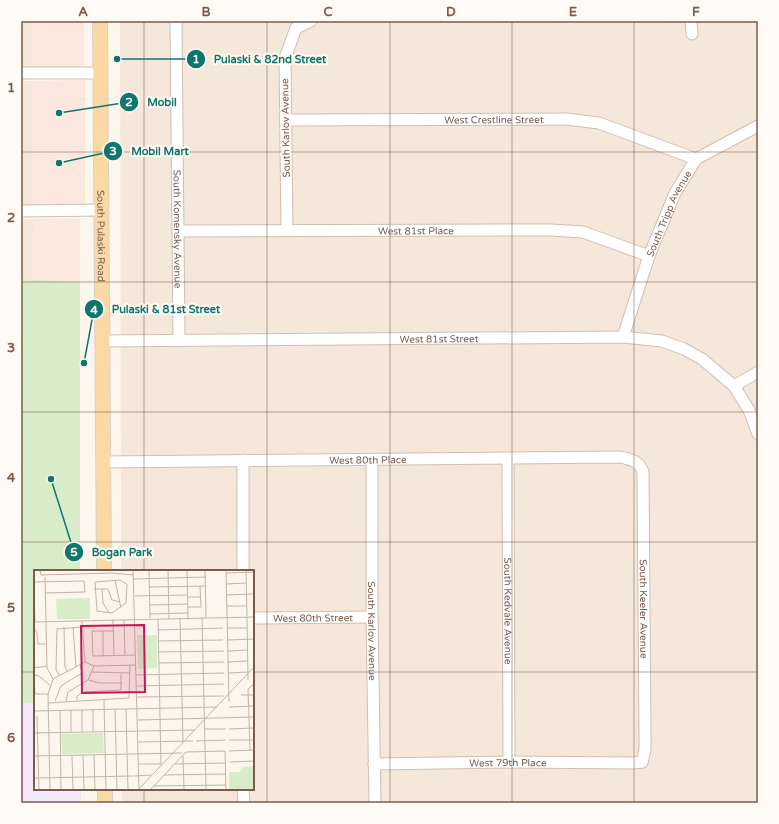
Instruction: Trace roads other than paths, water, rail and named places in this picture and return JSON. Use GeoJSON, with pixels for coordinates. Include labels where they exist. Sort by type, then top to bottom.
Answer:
{"type":"FeatureCollection","features":[{"type":"Feature","properties":{"kind":"main road","name":"South Pulaski Road"},"geometry":{"type":"LineString","coordinates":[[100,21],[104,570]]}},
{"type":"Feature","properties":{"kind":"main road"},"geometry":{"type":"LineString","coordinates":[[105,790],[105,803]]}},
{"type":"Feature","properties":{"kind":"street","name":"South Komensky Avenue"},"geometry":{"type":"LineString","coordinates":[[176,21],[179,340]]}},
{"type":"Feature","properties":{"kind":"street"},"geometry":{"type":"LineString","coordinates":[[292,24],[311,21]]}},
{"type":"Feature","properties":{"kind":"street"},"geometry":{"type":"LineString","coordinates":[[692,21],[692,34]]}},
{"type":"Feature","properties":{"kind":"street","name":"South Karlov Avenue"},"geometry":{"type":"LineString","coordinates":[[286,230],[285,58],[292,24]]}},
{"type":"Feature","properties":{"kind":"street"},"geometry":{"type":"LineString","coordinates":[[21,73],[100,73]]}},
{"type":"Feature","properties":{"kind":"street","name":"West Crestline Street"},"geometry":{"type":"LineString","coordinates":[[285,120],[566,119],[599,123],[696,159]]}},
{"type":"Feature","properties":{"kind":"street","name":"South Tripp Avenue"},"geometry":{"type":"LineString","coordinates":[[623,337],[649,256],[675,193],[696,159],[758,126]]}},
{"type":"Feature","properties":{"kind":"street"},"geometry":{"type":"LineString","coordinates":[[21,211],[101,210]]}},
{"type":"Feature","properties":{"kind":"street","name":"West 81st Place"},"geometry":{"type":"LineString","coordinates":[[178,231],[550,230],[583,232],[649,256]]}},
{"type":"Feature","properties":{"kind":"street","name":"West 81st Street"},"geometry":{"type":"LineString","coordinates":[[102,341],[623,337],[662,341],[684,349],[702,359],[734,386]]}},
{"type":"Feature","properties":{"kind":"street"},"geometry":{"type":"LineString","coordinates":[[758,372],[734,386],[749,410],[758,434]]}},
{"type":"Feature","properties":{"kind":"street","name":"West 80th Place"},"geometry":{"type":"LineString","coordinates":[[104,462],[621,457],[633,460]]}},
{"type":"Feature","properties":{"kind":"street","name":"South Kedvale Avenue"},"geometry":{"type":"LineString","coordinates":[[508,459],[509,762]]}},
{"type":"Feature","properties":{"kind":"street"},"geometry":{"type":"LineString","coordinates":[[242,460],[243,570]]}},
{"type":"Feature","properties":{"kind":"street","name":"South Karlov Avenue"},"geometry":{"type":"LineString","coordinates":[[372,460],[372,617],[375,803]]}},
{"type":"Feature","properties":{"kind":"street","name":"South Keeler Avenue"},"geometry":{"type":"LineString","coordinates":[[633,460],[641,466],[643,472],[645,764]]}},
{"type":"Feature","properties":{"kind":"street","name":"West 80th Street"},"geometry":{"type":"LineString","coordinates":[[254,618],[372,617]]}},
{"type":"Feature","properties":{"kind":"street","name":"West 79th Place"},"geometry":{"type":"LineString","coordinates":[[374,764],[509,762],[645,764]]}},
{"type":"Feature","properties":{"kind":"street"},"geometry":{"type":"LineString","coordinates":[[244,790],[244,803]]}},
{"type":"Feature","properties":{"kind":"place","name":"Pulaski & 82nd Street"},"geometry":{"type":"Point","coordinates":[117,59]}},
{"type":"Feature","properties":{"kind":"place","name":"Mobil"},"geometry":{"type":"Point","coordinates":[59,113]}},
{"type":"Feature","properties":{"kind":"place","name":"Mobil Mart"},"geometry":{"type":"Point","coordinates":[59,163]}},
{"type":"Feature","properties":{"kind":"place","name":"Pulaski & 81st Street"},"geometry":{"type":"Point","coordinates":[84,363]}},
{"type":"Feature","properties":{"kind":"place","name":"Bogan Park"},"geometry":{"type":"Point","coordinates":[51,479]}}]}
